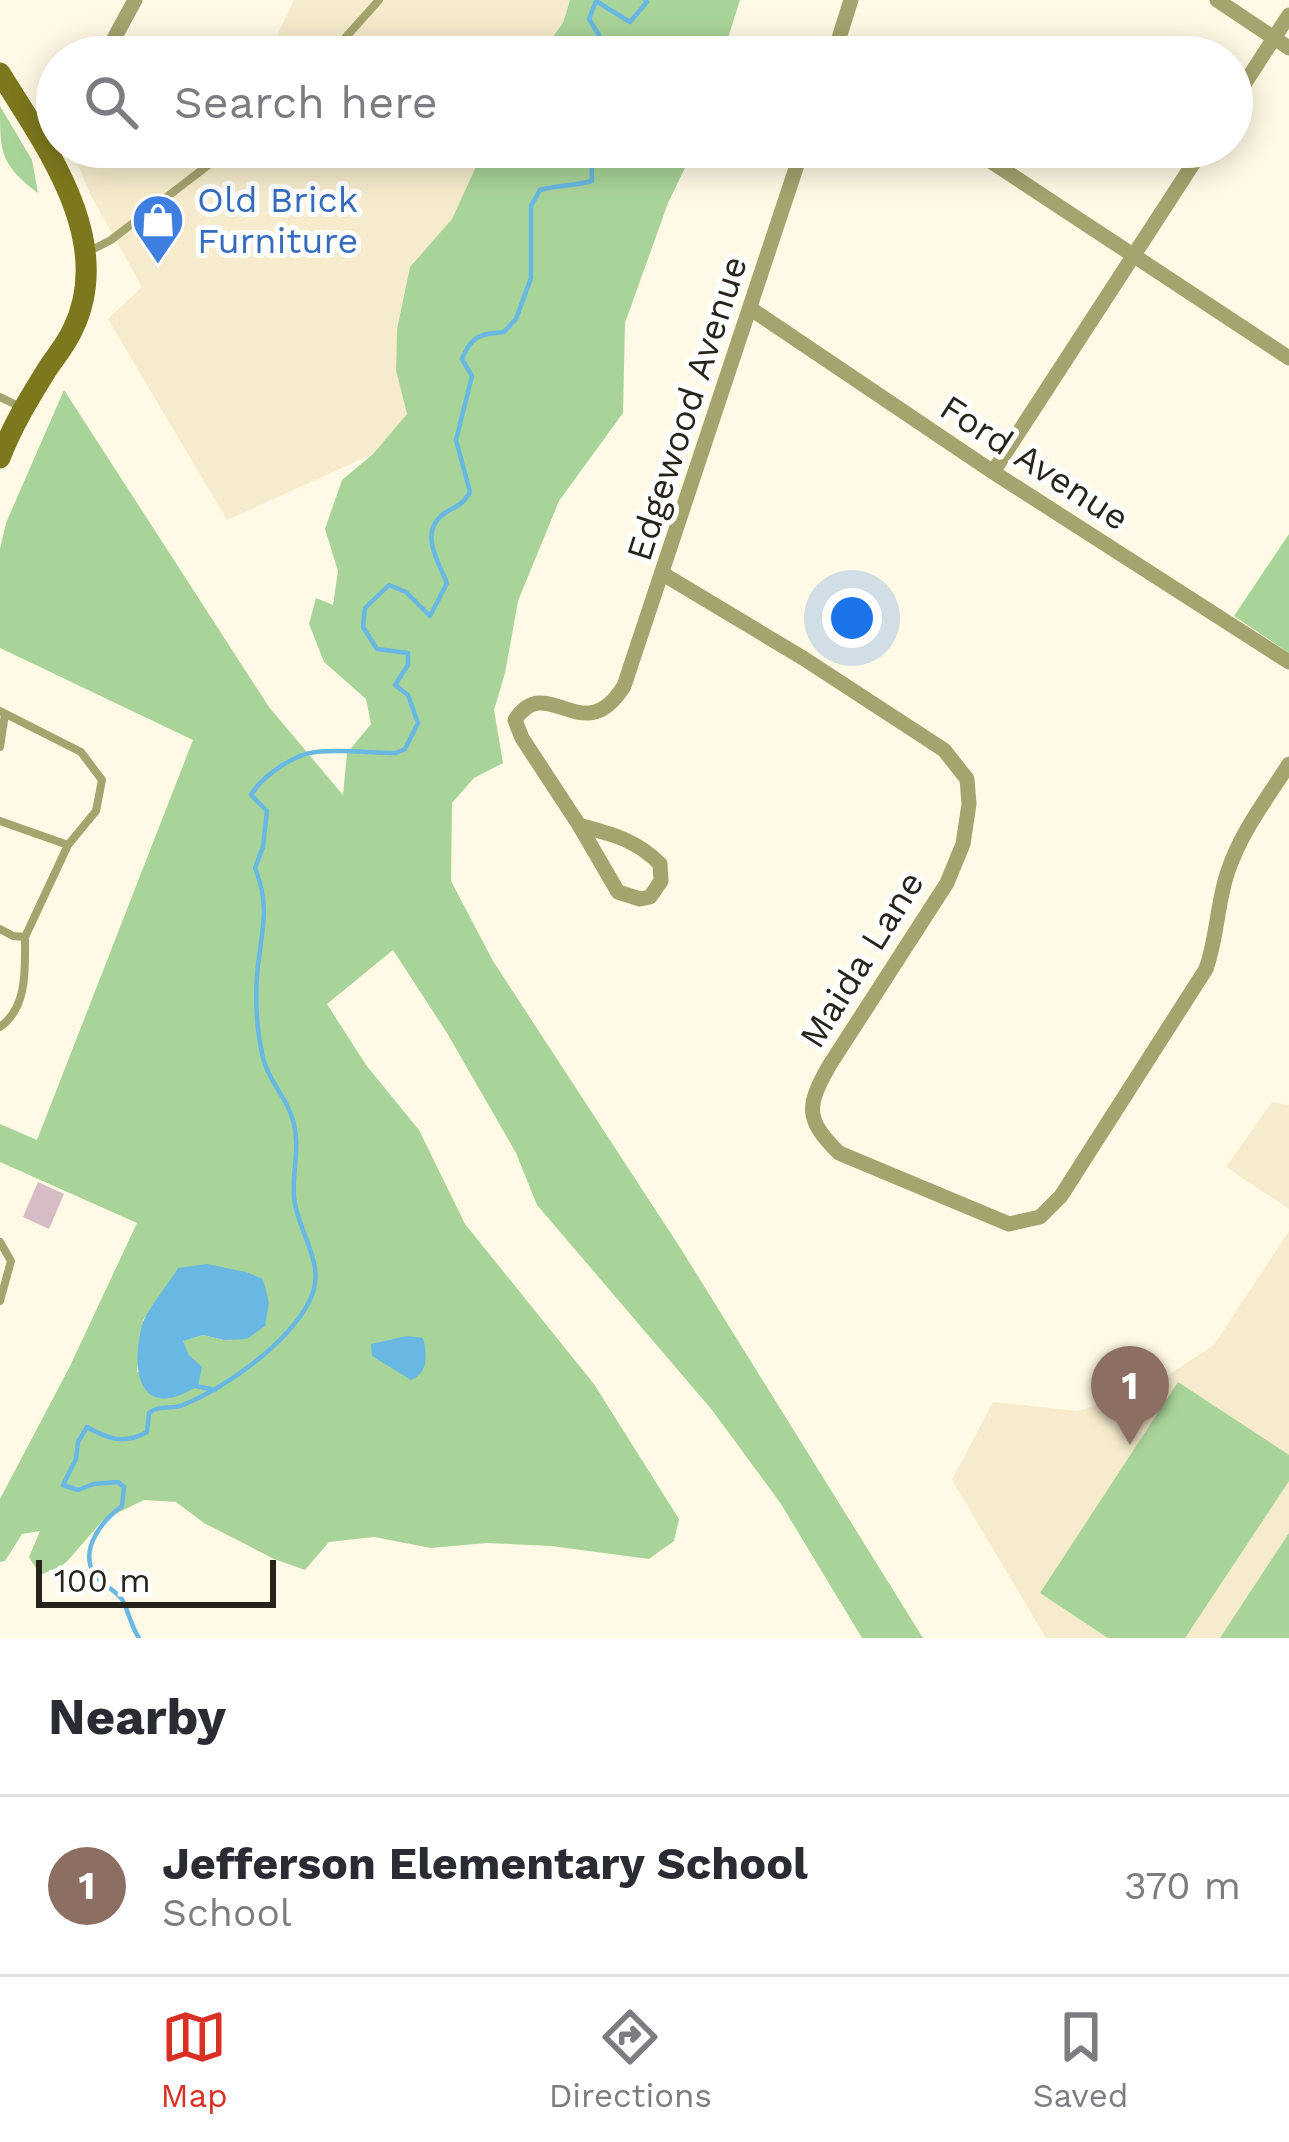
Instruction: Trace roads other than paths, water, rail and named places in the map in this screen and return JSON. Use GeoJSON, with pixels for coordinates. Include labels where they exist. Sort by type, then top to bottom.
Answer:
{"type":"FeatureCollection","features":[{"type":"Feature","properties":{"kind":"street"},"geometry":{"type":"LineString","coordinates":[[115,36],[135,0]]}},
{"type":"Feature","properties":{"kind":"street"},"geometry":{"type":"LineString","coordinates":[[840,36],[851,0]]}},
{"type":"Feature","properties":{"kind":"street"},"geometry":{"type":"LineString","coordinates":[[1217,0],[1289,48]]}},
{"type":"Feature","properties":{"kind":"street"},"geometry":{"type":"LineString","coordinates":[[1253,70],[1289,15]]}},
{"type":"Feature","properties":{"kind":"street"},"geometry":{"type":"LineString","coordinates":[[0,73],[36,123]]}},
{"type":"Feature","properties":{"kind":"street"},"geometry":{"type":"LineString","coordinates":[[0,458],[10,432],[74,328],[84,290],[85,254],[78,212],[62,168]]}},
{"type":"Feature","properties":{"kind":"street","name":"Edgewood Avenue"},"geometry":{"type":"LineString","coordinates":[[579,825],[515,720],[524,706],[535,702],[588,715],[602,712],[624,686],[796,168]]}},
{"type":"Feature","properties":{"kind":"street"},"geometry":{"type":"LineString","coordinates":[[1001,168],[1289,358]]}},
{"type":"Feature","properties":{"kind":"street"},"geometry":{"type":"LineString","coordinates":[[993,472],[1191,168]]}},
{"type":"Feature","properties":{"kind":"street","name":"Ford Avenue"},"geometry":{"type":"LineString","coordinates":[[751,308],[993,472],[1289,662]]}},
{"type":"Feature","properties":{"kind":"street","name":"Maida Lane"},"geometry":{"type":"LineString","coordinates":[[663,574],[944,750],[968,778],[963,844],[947,883],[829,1066],[814,1093],[813,1114],[818,1132],[839,1153],[1009,1224],[1040,1216],[1061,1196],[1206,969],[1226,877],[1241,836],[1289,764]]}},
{"type":"Feature","properties":{"kind":"street"},"geometry":{"type":"LineString","coordinates":[[579,825],[645,848],[660,864],[661,881],[650,897],[618,892],[579,825]]}},
{"type":"Feature","properties":{"kind":"lane"},"geometry":{"type":"LineString","coordinates":[[347,36],[379,0]]}},
{"type":"Feature","properties":{"kind":"lane"},"geometry":{"type":"LineString","coordinates":[[85,254],[111,240],[204,168]]}},
{"type":"Feature","properties":{"kind":"lane"},"geometry":{"type":"LineString","coordinates":[[0,398],[24,408]]}},
{"type":"Feature","properties":{"kind":"lane"},"geometry":{"type":"LineString","coordinates":[[0,747],[3,713],[81,752],[102,780],[96,811],[68,845],[25,937],[25,987],[8,1023],[0,1028]]}},
{"type":"Feature","properties":{"kind":"lane"},"geometry":{"type":"LineString","coordinates":[[0,821],[68,845]]}},
{"type":"Feature","properties":{"kind":"lane"},"geometry":{"type":"LineString","coordinates":[[0,929],[25,937]]}},
{"type":"Feature","properties":{"kind":"lane"},"geometry":{"type":"LineString","coordinates":[[0,1242],[11,1261],[0,1301]]}},
{"type":"Feature","properties":{"kind":"water"},"geometry":{"type":"Polygon","coordinates":[[[207,1264],[263,1279],[269,1303],[265,1326],[247,1339],[203,1335],[183,1341],[202,1367],[198,1386],[178,1396],[152,1395],[139,1375],[144,1319],[178,1268],[207,1264]]]}},
{"type":"Feature","properties":{"kind":"water"},"geometry":{"type":"Polygon","coordinates":[[[407,1336],[423,1338],[425,1350],[424,1368],[411,1380],[372,1356],[371,1344],[407,1336]]]}},
{"type":"Feature","properties":{"kind":"waterway"},"geometry":{"type":"LineString","coordinates":[[600,36],[589,19],[596,1],[630,22],[645,0]]}},
{"type":"Feature","properties":{"kind":"waterway"},"geometry":{"type":"LineString","coordinates":[[139,1638],[123,1601],[94,1574],[89,1554],[95,1536],[122,1506],[124,1487],[118,1482],[78,1490],[63,1485],[76,1459],[78,1442],[87,1427],[116,1439],[139,1436],[147,1432],[153,1410],[183,1405],[236,1376],[299,1318],[316,1275],[294,1197],[294,1124],[266,1067],[259,1038],[256,986],[264,910],[255,868],[267,811],[251,795],[279,767],[307,754],[405,749],[418,723],[408,695],[395,685],[408,665],[408,653],[377,649],[363,627],[365,608],[389,585],[406,592],[430,616],[447,583],[431,535],[439,518],[470,492],[456,440],[472,376],[462,359],[473,340],[504,332],[516,319],[531,278],[531,206],[540,190],[592,181],[592,168]]}},
{"type":"Feature","properties":{"kind":"waterway"},"geometry":{"type":"LineString","coordinates":[[191,1385],[215,1390]]}},
{"type":"Feature","properties":{"kind":"place","name":"Old Brick Furniture"},"geometry":{"type":"Point","coordinates":[158,266]}},
{"type":"Feature","properties":{"kind":"place","name":"Jefferson Elementary School"},"geometry":{"type":"Point","coordinates":[1130,1445]}}]}
